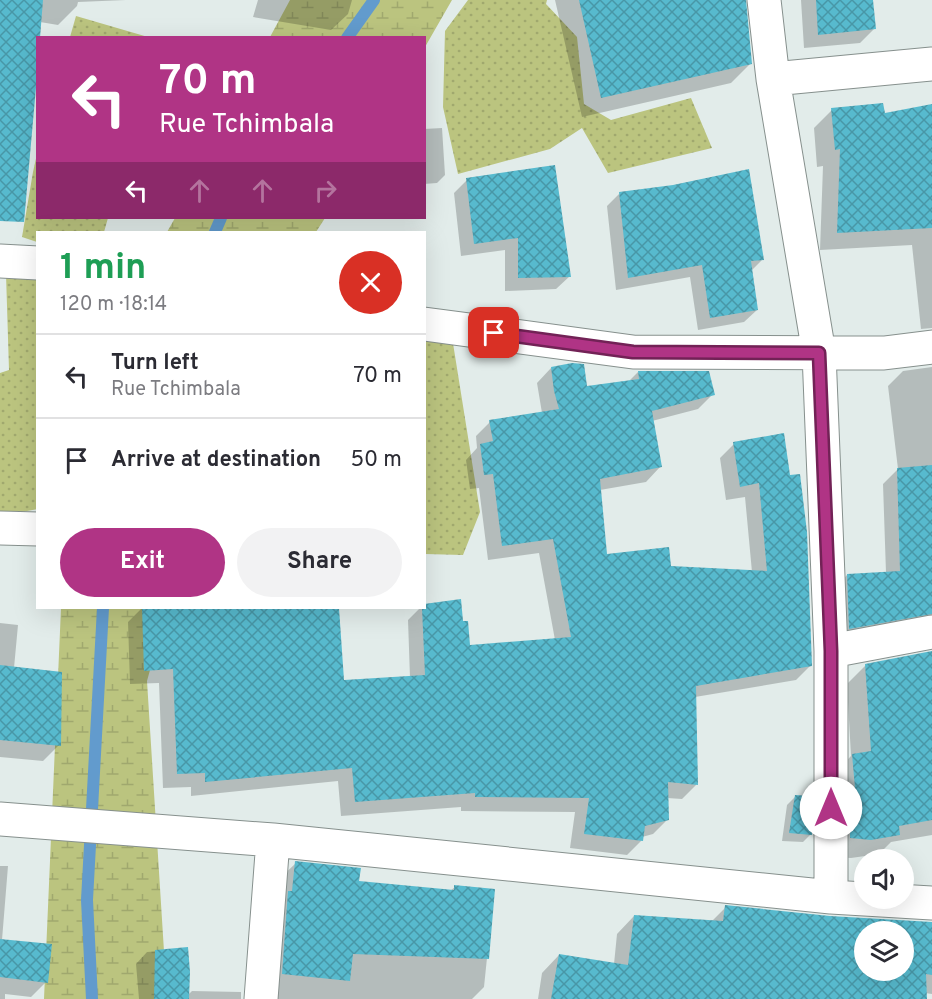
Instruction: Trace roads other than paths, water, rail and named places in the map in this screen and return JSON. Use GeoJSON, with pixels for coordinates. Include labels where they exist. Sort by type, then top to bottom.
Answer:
{"type":"FeatureCollection","features":[{"type":"Feature","properties":{"kind":"street"},"geometry":{"type":"LineString","coordinates":[[764,0],[774,78],[819,353],[831,651],[831,897]]}},
{"type":"Feature","properties":{"kind":"street"},"geometry":{"type":"LineString","coordinates":[[774,78],[932,64]]}},
{"type":"Feature","properties":{"kind":"street"},"geometry":{"type":"LineString","coordinates":[[0,261],[36,263]]}},
{"type":"Feature","properties":{"kind":"street"},"geometry":{"type":"LineString","coordinates":[[426,324],[633,352],[884,353],[932,347]]}},
{"type":"Feature","properties":{"kind":"street"},"geometry":{"type":"LineString","coordinates":[[0,528],[36,529]]}},
{"type":"Feature","properties":{"kind":"street"},"geometry":{"type":"LineString","coordinates":[[831,651],[932,632]]}},
{"type":"Feature","properties":{"kind":"street"},"geometry":{"type":"LineString","coordinates":[[0,819],[273,840],[831,897],[932,903]]}},
{"type":"Feature","properties":{"kind":"street"},"geometry":{"type":"LineString","coordinates":[[261,999],[273,840]]}},
{"type":"Feature","properties":{"kind":"waterway"},"geometry":{"type":"LineString","coordinates":[[348,36],[374,0]]}},
{"type":"Feature","properties":{"kind":"waterway"},"geometry":{"type":"LineString","coordinates":[[215,231],[221,219]]}},
{"type":"Feature","properties":{"kind":"waterway"},"geometry":{"type":"LineString","coordinates":[[92,999],[87,900],[103,609]]}}]}
